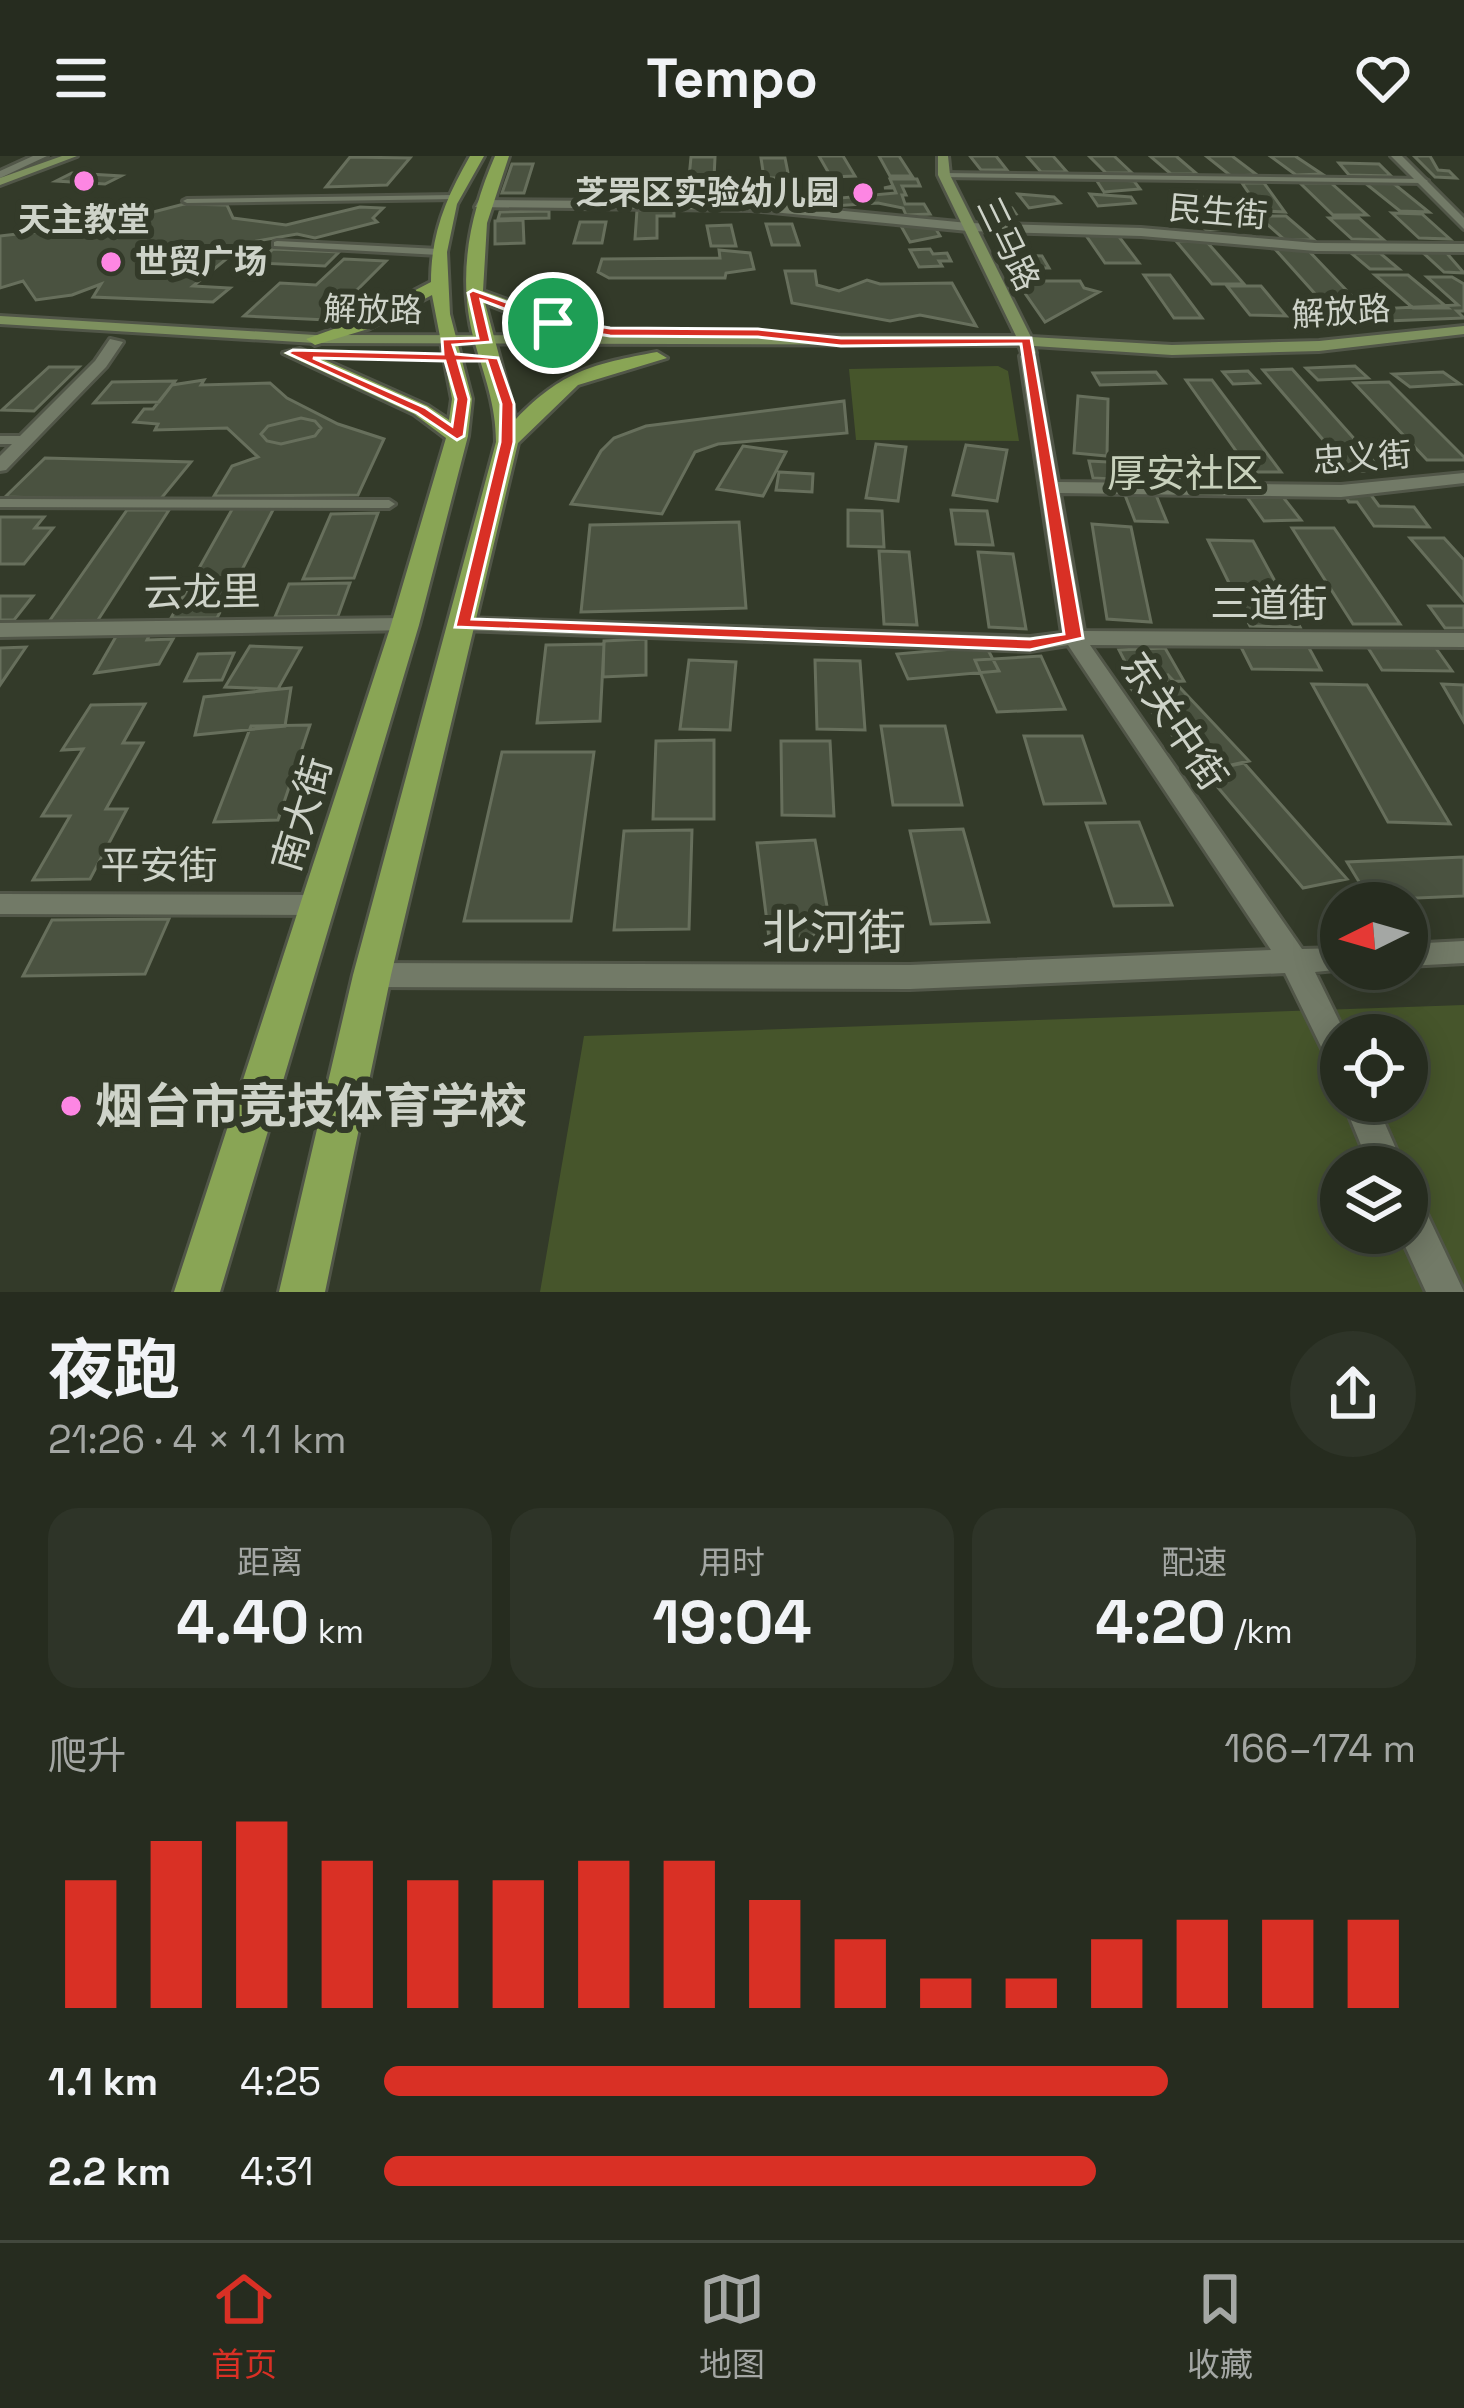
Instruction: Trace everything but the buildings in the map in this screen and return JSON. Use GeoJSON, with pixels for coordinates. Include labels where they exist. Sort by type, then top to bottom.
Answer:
{"type":"FeatureCollection","features":[{"type":"Feature","properties":{"kind":"main road"},"geometry":{"type":"LineString","coordinates":[[2,175],[72,156]]}},
{"type":"Feature","properties":{"kind":"main road","name":"南大街"},"geometry":{"type":"LineString","coordinates":[[197,1292],[405,625],[457,436],[462,399],[448,349],[438,285],[439,252],[454,197],[477,156]]}},
{"type":"Feature","properties":{"kind":"main road"},"geometry":{"type":"LineString","coordinates":[[302,1292],[372,975],[507,442],[507,404],[497,347],[473,293],[479,204],[502,156]]}},
{"type":"Feature","properties":{"kind":"main road","name":"三马路"},"geometry":{"type":"LineString","coordinates":[[943,156],[944,175],[1027,348]]}},
{"type":"Feature","properties":{"kind":"main road"},"geometry":{"type":"LineString","coordinates":[[315,339],[362,325],[438,285]]}},
{"type":"Feature","properties":{"kind":"main road"},"geometry":{"type":"LineString","coordinates":[[473,293],[553,323],[610,332]]}},
{"type":"Feature","properties":{"kind":"main road","name":"解放路"},"geometry":{"type":"LineString","coordinates":[[0,320],[448,349]]}},
{"type":"Feature","properties":{"kind":"main road","name":"解放路"},"geometry":{"type":"LineString","coordinates":[[497,347],[657,358],[1027,348],[1172,350],[1319,346],[1464,330]]}},
{"type":"Feature","properties":{"kind":"main road"},"geometry":{"type":"LineString","coordinates":[[497,347],[610,332],[758,333],[841,342]]}},
{"type":"Feature","properties":{"kind":"main road","name":"解放路"},"geometry":{"type":"LineString","coordinates":[[0,337],[293,353],[841,342],[1327,354],[1464,341]]}},
{"type":"Feature","properties":{"kind":"main road"},"geometry":{"type":"LineString","coordinates":[[293,353],[422,410],[457,436]]}},
{"type":"Feature","properties":{"kind":"main road"},"geometry":{"type":"LineString","coordinates":[[507,442],[561,382],[589,370],[657,358]]}},
{"type":"Feature","properties":{"kind":"street"},"geometry":{"type":"LineString","coordinates":[[2,175],[42,156]]}},
{"type":"Feature","properties":{"kind":"street"},"geometry":{"type":"LineString","coordinates":[[1396,156],[1464,225]]}},
{"type":"Feature","properties":{"kind":"street","name":"民生街"},"geometry":{"type":"LineString","coordinates":[[479,204],[751,206],[968,227],[1141,232],[1316,247],[1464,248]]}},
{"type":"Feature","properties":{"kind":"street"},"geometry":{"type":"LineString","coordinates":[[0,466],[101,364],[115,342]]}},
{"type":"Feature","properties":{"kind":"street","name":"东关中街"},"geometry":{"type":"LineString","coordinates":[[1027,348],[1074,638],[1295,962],[1320,1014]]}},
{"type":"Feature","properties":{"kind":"street","name":"忠义街"},"geometry":{"type":"LineString","coordinates":[[1048,487],[1324,491],[1464,478]]}},
{"type":"Feature","properties":{"kind":"street","name":"三道街"},"geometry":{"type":"LineString","coordinates":[[462,624],[1030,644],[1074,638],[1464,640]]}},
{"type":"Feature","properties":{"kind":"street","name":"云龙里"},"geometry":{"type":"LineString","coordinates":[[0,630],[405,625]]}},
{"type":"Feature","properties":{"kind":"street","name":"平安街"},"geometry":{"type":"LineString","coordinates":[[0,904],[318,905]]}},
{"type":"Feature","properties":{"kind":"street"},"geometry":{"type":"LineString","coordinates":[[1428,954],[1464,952]]}},
{"type":"Feature","properties":{"kind":"street","name":"北河街"},"geometry":{"type":"LineString","coordinates":[[372,975],[910,977],[1320,960]]}},
{"type":"Feature","properties":{"kind":"street"},"geometry":{"type":"LineString","coordinates":[[1427,1254],[1445,1292]]}},
{"type":"Feature","properties":{"kind":"lane"},"geometry":{"type":"LineString","coordinates":[[944,175],[1424,181]]}},
{"type":"Feature","properties":{"kind":"lane"},"geometry":{"type":"LineString","coordinates":[[187,201],[454,197]]}},
{"type":"Feature","properties":{"kind":"lane"},"geometry":{"type":"LineString","coordinates":[[277,244],[439,252]]}},
{"type":"Feature","properties":{"kind":"lane"},"geometry":{"type":"LineString","coordinates":[[0,440],[26,440]]}},
{"type":"Feature","properties":{"kind":"lane"},"geometry":{"type":"LineString","coordinates":[[0,503],[389,504]]}},
{"type":"Feature","properties":{"kind":"green space"},"geometry":{"type":"Polygon","coordinates":[[[998,366],[1008,371],[1019,441],[856,440],[849,369],[998,366]]]}},
{"type":"Feature","properties":{"kind":"green space"},"geometry":{"type":"Polygon","coordinates":[[[1464,1005],[1464,1292],[540,1292],[584,1036],[1464,1005]]]}},
{"type":"Feature","properties":{"kind":"place","name":"天主教堂"},"geometry":{"type":"Point","coordinates":[84,181]}},
{"type":"Feature","properties":{"kind":"place","name":"芝罘区实验幼儿园"},"geometry":{"type":"Point","coordinates":[863,193]}},
{"type":"Feature","properties":{"kind":"place","name":"世贸广场"},"geometry":{"type":"Point","coordinates":[111,262]}},
{"type":"Feature","properties":{"kind":"place","name":"烟台市竞技体育学校"},"geometry":{"type":"Point","coordinates":[71,1106]}},
{"type":"Feature","properties":{"kind":"district","name":"厚安社区"},"geometry":{"type":"Point","coordinates":[1185,473]}},
{"type":"Feature","properties":{"kind":"route"},"geometry":{"type":"LineString","coordinates":[[553,323],[473,293],[485,342],[446,341],[450,358],[293,353],[334,376],[422,410],[457,436],[462,399],[450,358],[492,358],[507,404],[507,442],[462,624],[1030,644],[1074,638],[1026,341],[841,342],[758,333],[610,332],[553,323]]}}]}
